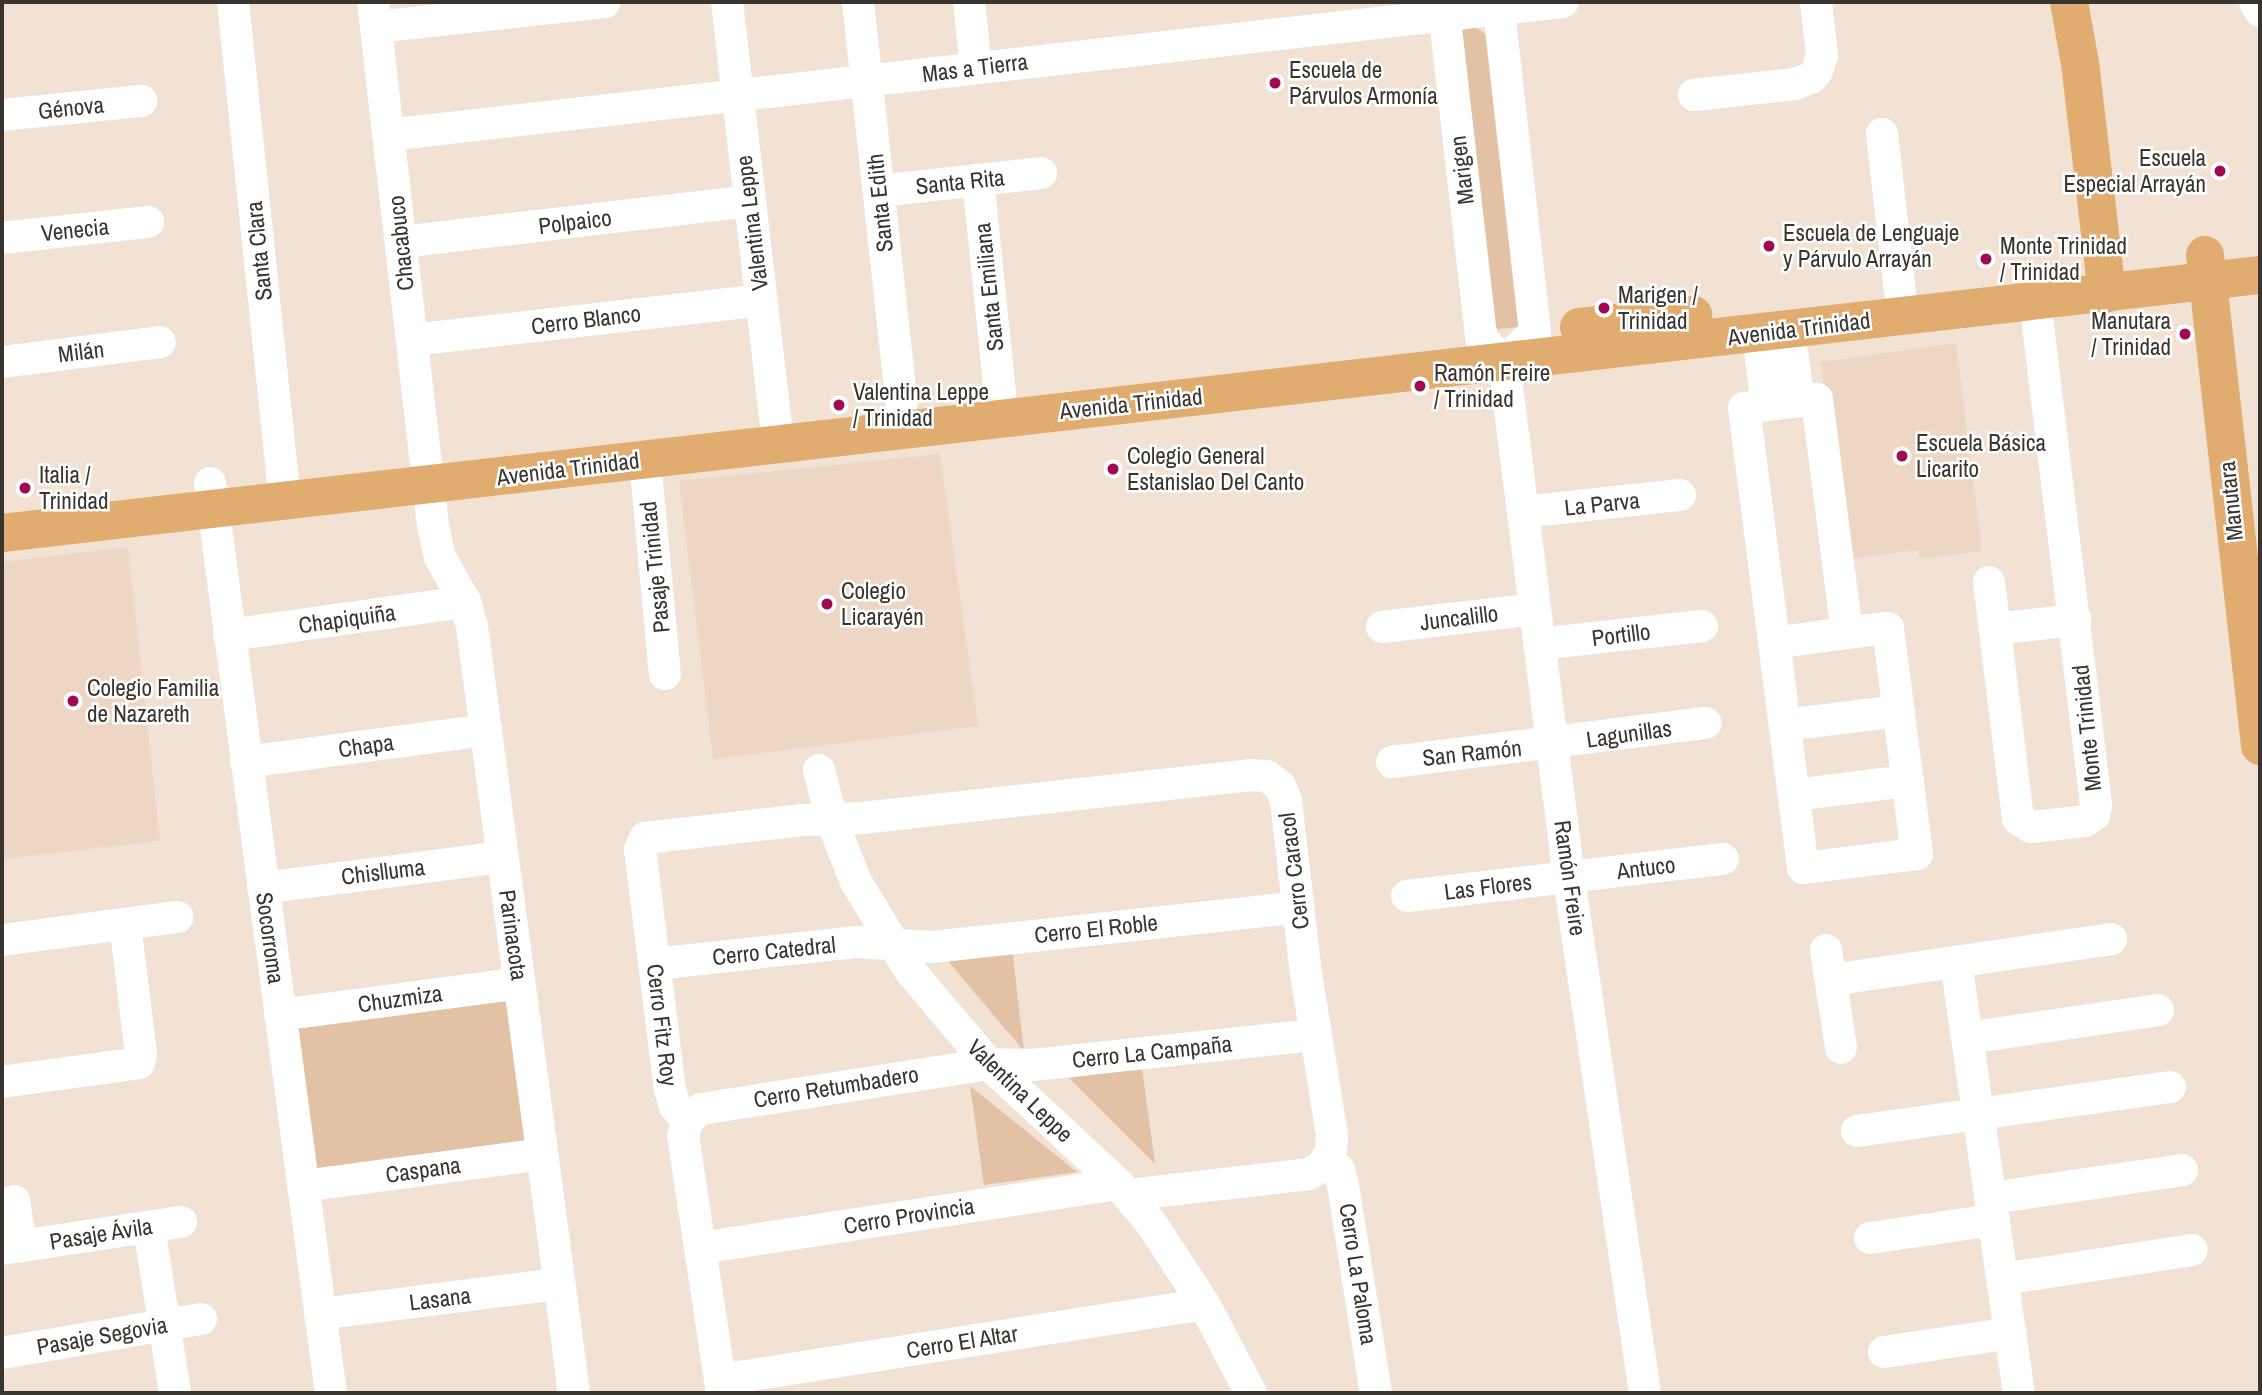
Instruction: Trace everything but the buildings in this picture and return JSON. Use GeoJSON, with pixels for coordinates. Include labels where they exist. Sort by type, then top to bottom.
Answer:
{"type":"FeatureCollection","features":[{"type":"Feature","properties":{"kind":"main road"},"geometry":{"type":"LineString","coordinates":[[2069,2],[2080,63],[2105,280]]}},
{"type":"Feature","properties":{"kind":"main road","name":"Avenida Trinidad"},"geometry":{"type":"LineString","coordinates":[[2,507],[211,496],[427,472],[1492,350],[1535,332],[1900,292],[2105,280],[2206,268],[2260,249]]}},
{"type":"Feature","properties":{"kind":"main road","name":"Avenida Trinidad"},"geometry":{"type":"LineString","coordinates":[[2206,268],[2260,275]]}},
{"type":"Feature","properties":{"kind":"main road","name":"Manutara"},"geometry":{"type":"LineString","coordinates":[[2206,268],[2255,662],[2260,746]]}},
{"type":"Feature","properties":{"kind":"main road","name":"Avenida Trinidad"},"geometry":{"type":"LineString","coordinates":[[427,472],[645,460],[902,404],[1000,393],[1492,350],[1773,332],[2035,301],[2105,280]]}},
{"type":"Feature","properties":{"kind":"main road","name":"Avenida Trinidad"},"geometry":{"type":"LineString","coordinates":[[2,533],[211,496]]}},
{"type":"Feature","properties":{"kind":"street","name":"Santa Clara"},"geometry":{"type":"LineString","coordinates":[[233,2],[284,488]]}},
{"type":"Feature","properties":{"kind":"street"},"geometry":{"type":"LineString","coordinates":[[375,14],[593,2]]}},
{"type":"Feature","properties":{"kind":"street","name":"Valentina Leppe"},"geometry":{"type":"LineString","coordinates":[[727,2],[776,432]]}},
{"type":"Feature","properties":{"kind":"street","name":"Santa Edith"},"geometry":{"type":"LineString","coordinates":[[858,2],[902,404]]}},
{"type":"Feature","properties":{"kind":"street"},"geometry":{"type":"LineString","coordinates":[[969,2],[976,68]]}},
{"type":"Feature","properties":{"kind":"street","name":"Mas a Tierra"},"geometry":{"type":"LineString","coordinates":[[388,135],[976,68],[1443,9],[1562,2]]}},
{"type":"Feature","properties":{"kind":"street"},"geometry":{"type":"LineString","coordinates":[[1694,95],[1795,85],[1811,78],[1817,71],[1822,56],[1816,2]]}},
{"type":"Feature","properties":{"kind":"street"},"geometry":{"type":"LineString","coordinates":[[2255,2],[2260,11]]}},
{"type":"Feature","properties":{"kind":"street"},"geometry":{"type":"LineString","coordinates":[[1498,5],[1535,332]]}},
{"type":"Feature","properties":{"kind":"street","name":"Marigen"},"geometry":{"type":"LineString","coordinates":[[1443,9],[1492,350]]}},
{"type":"Feature","properties":{"kind":"street","name":"Chacabuco"},"geometry":{"type":"LineString","coordinates":[[375,14],[427,472]]}},
{"type":"Feature","properties":{"kind":"street","name":"Génova"},"geometry":{"type":"LineString","coordinates":[[2,114],[141,101]]}},
{"type":"Feature","properties":{"kind":"street"},"geometry":{"type":"LineString","coordinates":[[1882,134],[1900,292]]}},
{"type":"Feature","properties":{"kind":"street","name":"Santa Rita"},"geometry":{"type":"LineString","coordinates":[[879,191],[1041,173]]}},
{"type":"Feature","properties":{"kind":"street","name":"Santa Emiliana"},"geometry":{"type":"LineString","coordinates":[[978,180],[1000,393]]}},
{"type":"Feature","properties":{"kind":"street","name":"Polpaico"},"geometry":{"type":"LineString","coordinates":[[401,242],[750,201]]}},
{"type":"Feature","properties":{"kind":"street","name":"Venecia"},"geometry":{"type":"LineString","coordinates":[[2,238],[148,222]]}},
{"type":"Feature","properties":{"kind":"street","name":"Cerro Blanco"},"geometry":{"type":"LineString","coordinates":[[412,340],[761,300]]}},
{"type":"Feature","properties":{"kind":"street","name":"Monte Trinidad"},"geometry":{"type":"LineString","coordinates":[[1989,582],[2018,819],[2031,827],[2085,821],[2094,815],[2096,804],[2035,301]]}},
{"type":"Feature","properties":{"kind":"street"},"geometry":{"type":"LineString","coordinates":[[1773,332],[1799,401]]}},
{"type":"Feature","properties":{"kind":"street"},"geometry":{"type":"LineString","coordinates":[[1767,405],[1773,332]]}},
{"type":"Feature","properties":{"kind":"street","name":"Milán"},"geometry":{"type":"LineString","coordinates":[[2,362],[160,342]]}},
{"type":"Feature","properties":{"kind":"street","name":"Ramón Freire"},"geometry":{"type":"LineString","coordinates":[[1492,350],[1523,512],[1569,877],[1645,1393]]}},
{"type":"Feature","properties":{"kind":"street"},"geometry":{"type":"LineString","coordinates":[[1774,643],[1847,634],[1888,628],[1917,854],[1803,868],[1794,795],[1774,643],[1744,408],[1799,401],[1817,399],[1847,634]]}},
{"type":"Feature","properties":{"kind":"street","name":"Pasaje Trinidad"},"geometry":{"type":"LineString","coordinates":[[645,460],[665,674]]}},
{"type":"Feature","properties":{"kind":"street","name":"Parinacota"},"geometry":{"type":"LineString","coordinates":[[427,472],[438,550],[465,602],[472,626],[574,1393]]}},
{"type":"Feature","properties":{"kind":"street","name":"La Parva"},"geometry":{"type":"LineString","coordinates":[[1523,512],[1681,495]]}},
{"type":"Feature","properties":{"kind":"street","name":"Socorroma"},"geometry":{"type":"LineString","coordinates":[[211,496],[331,1393]]}},
{"type":"Feature","properties":{"kind":"street","name":"Chapiquiña"},"geometry":{"type":"LineString","coordinates":[[229,635],[465,602]]}},
{"type":"Feature","properties":{"kind":"street","name":"Juncalillo"},"geometry":{"type":"LineString","coordinates":[[1382,627],[1535,609]]}},
{"type":"Feature","properties":{"kind":"street"},"geometry":{"type":"LineString","coordinates":[[1995,629],[2075,620]]}},
{"type":"Feature","properties":{"kind":"street","name":"Portillo"},"geometry":{"type":"LineString","coordinates":[[1539,644],[1702,626]]}},
{"type":"Feature","properties":{"kind":"street"},"geometry":{"type":"LineString","coordinates":[[1785,726],[1899,711]]}},
{"type":"Feature","properties":{"kind":"street","name":"Lagunillas"},"geometry":{"type":"LineString","coordinates":[[1552,744],[1706,723]]}},
{"type":"Feature","properties":{"kind":"street","name":"Chapa"},"geometry":{"type":"LineString","coordinates":[[246,762],[486,730]]}},
{"type":"Feature","properties":{"kind":"street","name":"San Ramón"},"geometry":{"type":"LineString","coordinates":[[1392,762],[1552,744]]}},
{"type":"Feature","properties":{"kind":"street","name":"Valentina Leppe"},"geometry":{"type":"LineString","coordinates":[[819,770],[832,821],[856,882],[893,944],[936,1004],[989,1064],[1123,1190],[1172,1252],[1204,1304],[1251,1393]]}},
{"type":"Feature","properties":{"kind":"street","name":"Cerro Caracol"},"geometry":{"type":"LineString","coordinates":[[832,821],[1258,774],[1274,781],[1284,793],[1315,1035],[1332,1135],[1328,1160]]}},
{"type":"Feature","properties":{"kind":"street"},"geometry":{"type":"LineString","coordinates":[[1794,795],[1908,781]]}},
{"type":"Feature","properties":{"kind":"street","name":"Cerro Fitz Roy"},"geometry":{"type":"LineString","coordinates":[[687,1121],[676,1106],[670,1090],[640,850],[645,838],[803,820],[832,821]]}},
{"type":"Feature","properties":{"kind":"street","name":"Chislluma"},"geometry":{"type":"LineString","coordinates":[[263,888],[503,857]]}},
{"type":"Feature","properties":{"kind":"street","name":"Antuco"},"geometry":{"type":"LineString","coordinates":[[1569,877],[1723,859]]}},
{"type":"Feature","properties":{"kind":"street","name":"Las Flores"},"geometry":{"type":"LineString","coordinates":[[1408,896],[1569,877]]}},
{"type":"Feature","properties":{"kind":"street","name":"Cerro El Roble"},"geometry":{"type":"LineString","coordinates":[[893,944],[932,947],[1298,907]]}},
{"type":"Feature","properties":{"kind":"street"},"geometry":{"type":"LineString","coordinates":[[2,940],[177,917]]}},
{"type":"Feature","properties":{"kind":"street"},"geometry":{"type":"LineString","coordinates":[[2,1082],[139,1063],[141,1054],[125,924]]}},
{"type":"Feature","properties":{"kind":"street"},"geometry":{"type":"LineString","coordinates":[[1841,1048],[1829,965],[1956,962],[2111,939]]}},
{"type":"Feature","properties":{"kind":"street","name":"Cerro Catedral"},"geometry":{"type":"LineString","coordinates":[[654,964],[857,942],[893,944]]}},
{"type":"Feature","properties":{"kind":"street"},"geometry":{"type":"LineString","coordinates":[[1956,962],[2020,1393]]}},
{"type":"Feature","properties":{"kind":"street","name":"Chuzmiza"},"geometry":{"type":"LineString","coordinates":[[280,1015],[519,983]]}},
{"type":"Feature","properties":{"kind":"street"},"geometry":{"type":"LineString","coordinates":[[1967,1038],[2158,1010]]}},
{"type":"Feature","properties":{"kind":"street","name":"Cerro La Campaña"},"geometry":{"type":"LineString","coordinates":[[989,1064],[1033,1065],[1315,1035]]}},
{"type":"Feature","properties":{"kind":"street","name":"Cerro Retumbadero"},"geometry":{"type":"LineString","coordinates":[[687,1121],[701,1109],[710,1106],[989,1064]]}},
{"type":"Feature","properties":{"kind":"street"},"geometry":{"type":"LineString","coordinates":[[1857,1131],[2170,1087]]}},
{"type":"Feature","properties":{"kind":"street"},"geometry":{"type":"LineString","coordinates":[[687,1121],[683,1136],[721,1386]]}},
{"type":"Feature","properties":{"kind":"street","name":"Caspana"},"geometry":{"type":"LineString","coordinates":[[303,1186],[542,1154]]}},
{"type":"Feature","properties":{"kind":"street"},"geometry":{"type":"LineString","coordinates":[[1123,1190],[1301,1175],[1316,1170],[1328,1160]]}},
{"type":"Feature","properties":{"kind":"street","name":"Cerro La Paloma"},"geometry":{"type":"LineString","coordinates":[[1328,1160],[1342,1177],[1376,1393]]}},
{"type":"Feature","properties":{"kind":"street"},"geometry":{"type":"LineString","coordinates":[[1870,1238],[1992,1209],[2182,1170]]}},
{"type":"Feature","properties":{"kind":"street","name":"Cerro Provincia"},"geometry":{"type":"LineString","coordinates":[[700,1248],[1123,1190]]}},
{"type":"Feature","properties":{"kind":"street","name":"Pasaje Ávila"},"geometry":{"type":"LineString","coordinates":[[15,1201],[11,1248],[181,1222]]}},
{"type":"Feature","properties":{"kind":"street"},"geometry":{"type":"LineString","coordinates":[[149,1227],[175,1393]]}},
{"type":"Feature","properties":{"kind":"street"},"geometry":{"type":"LineString","coordinates":[[2003,1279],[2192,1250]]}},
{"type":"Feature","properties":{"kind":"street","name":"Lasana"},"geometry":{"type":"LineString","coordinates":[[320,1314],[559,1284]]}},
{"type":"Feature","properties":{"kind":"street","name":"Cerro El Altar"},"geometry":{"type":"LineString","coordinates":[[721,1386],[1204,1304]]}},
{"type":"Feature","properties":{"kind":"street","name":"Pasaje Segovia"},"geometry":{"type":"LineString","coordinates":[[2,1353],[201,1319]]}},
{"type":"Feature","properties":{"kind":"street"},"geometry":{"type":"LineString","coordinates":[[1884,1352],[2011,1333]]}},
{"type":"Feature","properties":{"kind":"shaded area"},"geometry":{"type":"Polygon","coordinates":[[[1473,26],[1487,35],[1522,327],[1498,329],[1494,326],[1462,30],[1473,26]]]}},
{"type":"Feature","properties":{"kind":"shaded area","name":"Escuela Básica Licarito"},"geometry":{"type":"Polygon","coordinates":[[[1956,343],[1982,551],[1919,559],[1918,550],[1847,559],[1821,362],[1956,343]]]}},
{"type":"Feature","properties":{"kind":"shaded area","name":"Colegio Licarayén"},"geometry":{"type":"Polygon","coordinates":[[[940,454],[978,726],[713,759],[679,481],[940,454]]]}},
{"type":"Feature","properties":{"kind":"shaded area","name":"Colegio Familia de Nazareth"},"geometry":{"type":"Polygon","coordinates":[[[128,547],[160,841],[2,859],[2,562],[128,547]]]}},
{"type":"Feature","properties":{"kind":"shaded area"},"geometry":{"type":"Polygon","coordinates":[[[1012,948],[1024,1051],[942,954],[1012,948]]]}},
{"type":"Feature","properties":{"kind":"shaded area"},"geometry":{"type":"Polygon","coordinates":[[[515,1000],[534,1140],[313,1169],[295,1029],[515,1000]]]}},
{"type":"Feature","properties":{"kind":"shaded area"},"geometry":{"type":"Polygon","coordinates":[[[1142,1068],[1155,1164],[1069,1078],[1142,1068]]]}},
{"type":"Feature","properties":{"kind":"shaded area"},"geometry":{"type":"Polygon","coordinates":[[[970,1086],[1077,1172],[984,1185],[970,1086]]]}},
{"type":"Feature","properties":{"kind":"place","name":"Escuela de Párvulos Armonía"},"geometry":{"type":"Point","coordinates":[1275,83]}},
{"type":"Feature","properties":{"kind":"place","name":"Escuela Especial Arrayán"},"geometry":{"type":"Point","coordinates":[2220,171]}},
{"type":"Feature","properties":{"kind":"place","name":"Escuela de Lenguaje y Párvulo Arrayán"},"geometry":{"type":"Point","coordinates":[1769,246]}},
{"type":"Feature","properties":{"kind":"place","name":"Monte Trinidad / Trinidad"},"geometry":{"type":"Point","coordinates":[1986,259]}},
{"type":"Feature","properties":{"kind":"place","name":"Marigen / Trinidad"},"geometry":{"type":"Point","coordinates":[1604,308]}},
{"type":"Feature","properties":{"kind":"place","name":"Manutara / Trinidad"},"geometry":{"type":"Point","coordinates":[2185,334]}},
{"type":"Feature","properties":{"kind":"place","name":"Ramón Freire / Trinidad"},"geometry":{"type":"Point","coordinates":[1420,386]}},
{"type":"Feature","properties":{"kind":"place","name":"Valentina Leppe / Trinidad"},"geometry":{"type":"Point","coordinates":[839,405]}},
{"type":"Feature","properties":{"kind":"place","name":"Escuela Básica Licarito"},"geometry":{"type":"Point","coordinates":[1902,456]}},
{"type":"Feature","properties":{"kind":"place","name":"Colegio General Estanislao Del Canto"},"geometry":{"type":"Point","coordinates":[1113,469]}},
{"type":"Feature","properties":{"kind":"place","name":"Italia / Trinidad"},"geometry":{"type":"Point","coordinates":[25,488]}},
{"type":"Feature","properties":{"kind":"place","name":"Colegio Licarayén"},"geometry":{"type":"Point","coordinates":[827,604]}},
{"type":"Feature","properties":{"kind":"place","name":"Colegio Familia de Nazareth"},"geometry":{"type":"Point","coordinates":[73,701]}}]}
